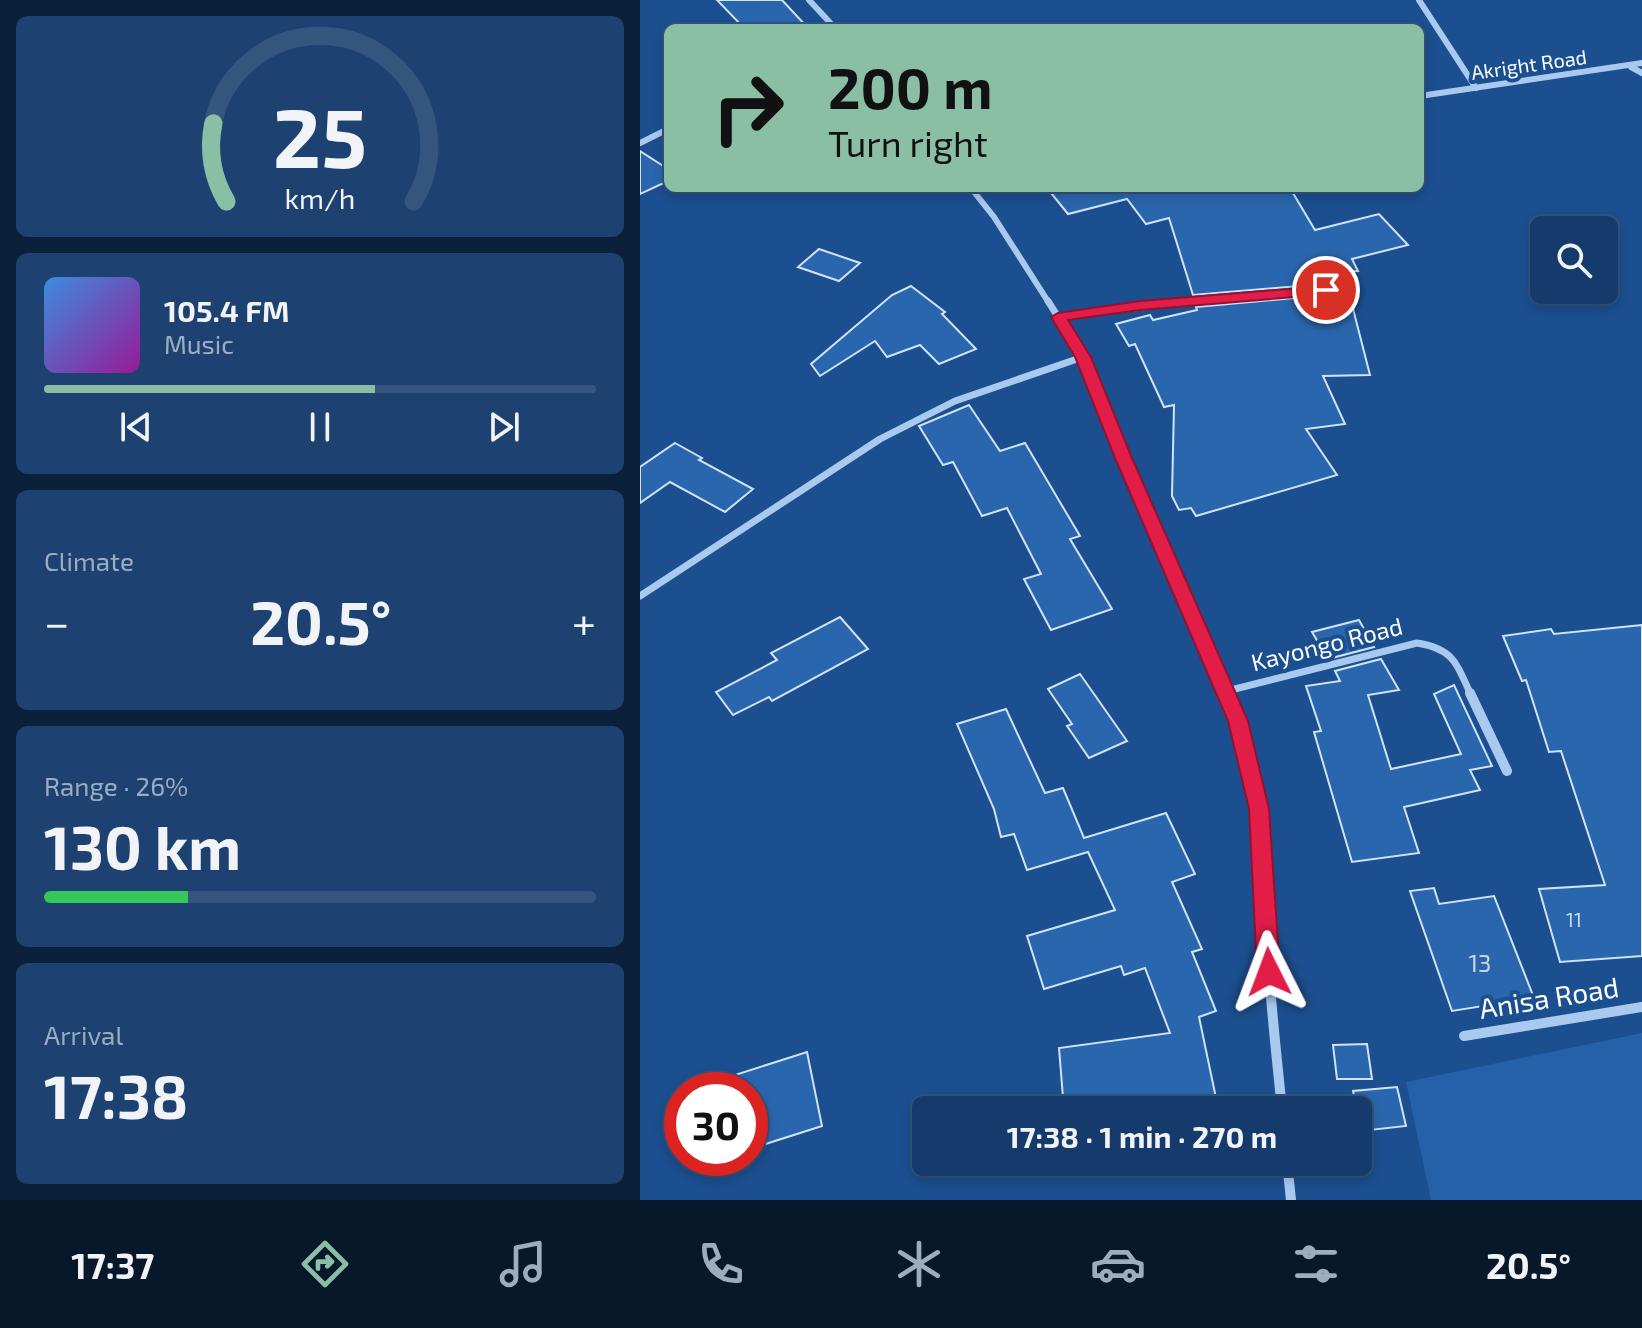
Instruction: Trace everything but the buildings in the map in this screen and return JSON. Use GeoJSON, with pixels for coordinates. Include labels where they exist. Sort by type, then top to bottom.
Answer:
{"type":"FeatureCollection","features":[{"type":"Feature","properties":{"kind":"street"},"geometry":{"type":"LineString","coordinates":[[809,0],[831,24]]}},
{"type":"Feature","properties":{"kind":"street"},"geometry":{"type":"LineString","coordinates":[[1419,0],[1476,88]]}},
{"type":"Feature","properties":{"kind":"street","name":"Akright Road"},"geometry":{"type":"LineString","coordinates":[[1424,95],[1642,63]]}},
{"type":"Feature","properties":{"kind":"street"},"geometry":{"type":"LineString","coordinates":[[1631,67],[1642,73]]}},
{"type":"Feature","properties":{"kind":"street"},"geometry":{"type":"LineString","coordinates":[[640,143],[664,131]]}},
{"type":"Feature","properties":{"kind":"street"},"geometry":{"type":"LineString","coordinates":[[974,192],[994,217],[1083,357],[1123,458],[1227,691],[1241,733],[1259,809],[1281,1096]]}},
{"type":"Feature","properties":{"kind":"street"},"geometry":{"type":"LineString","coordinates":[[1058,317],[1140,306],[1354,287]]}},
{"type":"Feature","properties":{"kind":"street"},"geometry":{"type":"LineString","coordinates":[[640,596],[880,439],[955,401],[1083,357]]}},
{"type":"Feature","properties":{"kind":"street","name":"Kayongo Road"},"geometry":{"type":"LineString","coordinates":[[1227,691],[1417,643],[1428,643],[1453,657],[1507,771]]}},
{"type":"Feature","properties":{"kind":"street","name":"Anisa Road"},"geometry":{"type":"LineString","coordinates":[[1464,1036],[1642,1007]]}},
{"type":"Feature","properties":{"kind":"street"},"geometry":{"type":"LineString","coordinates":[[1288,1176],[1291,1200]]}},
{"type":"Feature","properties":{"kind":"shaded area"},"geometry":{"type":"Polygon","coordinates":[[[1642,1033],[1642,1200],[1431,1200],[1406,1082],[1642,1033]]]}},
{"type":"Feature","properties":{"kind":"route"},"geometry":{"type":"LineString","coordinates":[[1269,972],[1259,809],[1238,721],[1123,458],[1083,357],[1058,317],[1140,306],[1326,290]]}}]}
